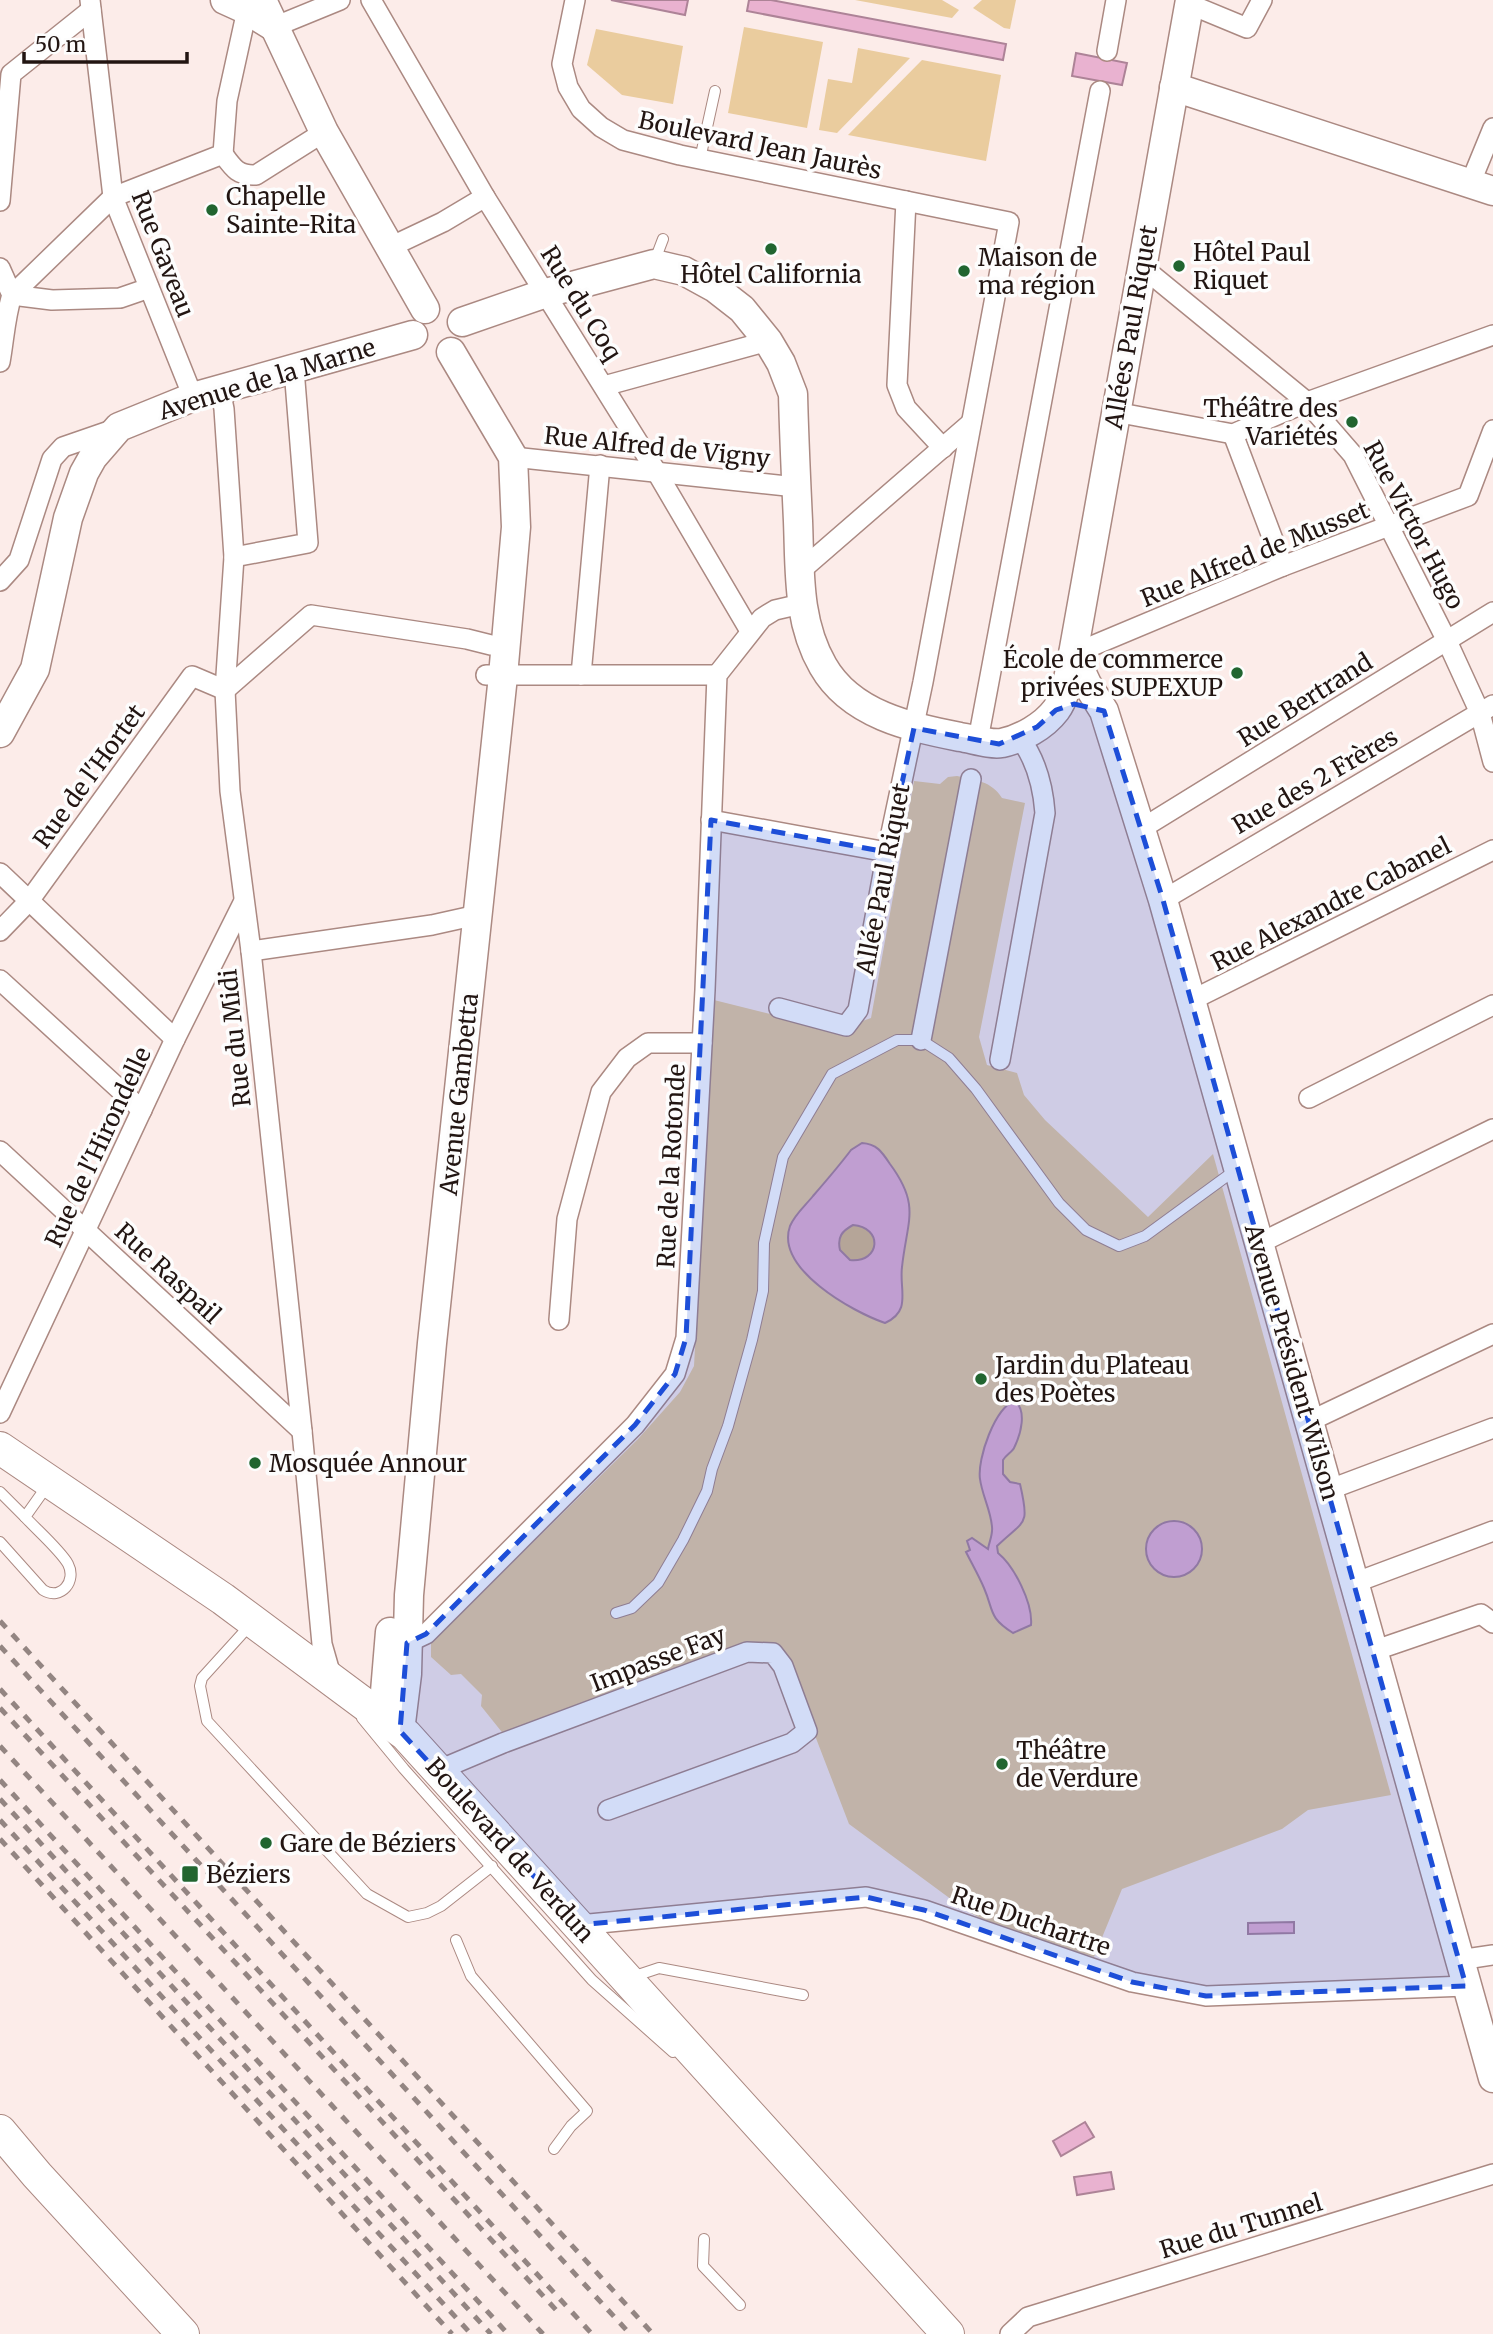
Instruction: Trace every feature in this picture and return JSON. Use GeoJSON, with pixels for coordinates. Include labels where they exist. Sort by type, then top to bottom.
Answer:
{"type":"FeatureCollection","features":[{"type":"Feature","properties":{"kind":"main road","name":"Allées Paul Riquet"},"geometry":{"type":"LineString","coordinates":[[1073,654],[1189,2]]}},
{"type":"Feature","properties":{"kind":"main road"},"geometry":{"type":"LineString","coordinates":[[245,3],[274,27],[324,132],[425,309]]}},
{"type":"Feature","properties":{"kind":"main road"},"geometry":{"type":"LineString","coordinates":[[1174,87],[1481,188]]}},
{"type":"Feature","properties":{"kind":"main road"},"geometry":{"type":"LineString","coordinates":[[462,322],[659,251],[742,309],[782,363],[793,394],[801,604],[810,640],[824,668],[844,691],[879,715],[914,728],[999,744],[1019,737],[1037,727],[1056,710],[1074,704],[1104,710]]}},
{"type":"Feature","properties":{"kind":"main road"},"geometry":{"type":"LineString","coordinates":[[436,305],[447,306],[462,322],[462,339],[451,352],[439,356],[428,354],[418,346],[413,335],[415,320],[425,309],[436,305]]}},
{"type":"Feature","properties":{"kind":"main road","name":"Avenue de la Marne"},"geometry":{"type":"LineString","coordinates":[[0,733],[35,668],[68,518],[84,473],[93,457],[120,427],[193,397],[413,335]]}},
{"type":"Feature","properties":{"kind":"main road","name":"Avenue Gambetta"},"geometry":{"type":"LineString","coordinates":[[392,1723],[407,1674],[395,1650],[391,1579],[424,1341],[457,953],[467,917],[495,675],[516,527],[513,457],[451,352]]}},
{"type":"Feature","properties":{"kind":"main road","name":"Avenue Gambetta"},"geometry":{"type":"LineString","coordinates":[[495,675],[491,645],[513,457]]}},
{"type":"Feature","properties":{"kind":"main road"},"geometry":{"type":"LineString","coordinates":[[1056,710],[1066,686],[1073,654]]}},
{"type":"Feature","properties":{"kind":"main road","name":"Avenue Président Wilson"},"geometry":{"type":"LineString","coordinates":[[1073,654],[1087,684],[1104,710],[1163,900],[1493,2078]]}},
{"type":"Feature","properties":{"kind":"main road","name":"Boulevard de Verdun"},"geometry":{"type":"LineString","coordinates":[[0,1448],[223,1599],[392,1723],[439,1770],[948,2334]]}},
{"type":"Feature","properties":{"kind":"main road"},"geometry":{"type":"LineString","coordinates":[[336,1683],[369,1677],[395,1650]]}},
{"type":"Feature","properties":{"kind":"main road"},"geometry":{"type":"LineString","coordinates":[[0,2131],[183,2334]]}},
{"type":"Feature","properties":{"kind":"street"},"geometry":{"type":"LineString","coordinates":[[274,27],[340,0]]}},
{"type":"Feature","properties":{"kind":"street","name":"Rue du Coq"},"geometry":{"type":"LineString","coordinates":[[371,0],[485,197],[656,471],[750,631]]}},
{"type":"Feature","properties":{"kind":"street","name":"Boulevard Jean Jaurès"},"geometry":{"type":"LineString","coordinates":[[575,0],[562,64],[568,87],[581,109],[601,127],[624,140],[700,159],[1009,222],[971,423]]}},
{"type":"Feature","properties":{"kind":"street"},"geometry":{"type":"LineString","coordinates":[[1107,51],[1116,0]]}},
{"type":"Feature","properties":{"kind":"street"},"geometry":{"type":"LineString","coordinates":[[1189,2],[1247,27],[1262,0]]}},
{"type":"Feature","properties":{"kind":"street"},"geometry":{"type":"LineString","coordinates":[[245,3],[227,101],[223,154],[236,172],[246,176],[256,175],[324,132]]}},
{"type":"Feature","properties":{"kind":"street"},"geometry":{"type":"LineString","coordinates":[[0,201],[11,74],[90,5]]}},
{"type":"Feature","properties":{"kind":"street","name":"Rue Gaveau"},"geometry":{"type":"LineString","coordinates":[[90,5],[113,197],[193,397]]}},
{"type":"Feature","properties":{"kind":"street"},"geometry":{"type":"LineString","coordinates":[[978,740],[1100,91]]}},
{"type":"Feature","properties":{"kind":"street"},"geometry":{"type":"LineString","coordinates":[[1481,188],[1493,128]]}},
{"type":"Feature","properties":{"kind":"street"},"geometry":{"type":"LineString","coordinates":[[0,362],[7,326],[3,315],[12,295],[113,197],[223,154]]}},
{"type":"Feature","properties":{"kind":"street"},"geometry":{"type":"LineString","coordinates":[[388,248],[443,222],[485,197]]}},
{"type":"Feature","properties":{"kind":"street"},"geometry":{"type":"LineString","coordinates":[[906,201],[897,385],[906,408],[943,448]]}},
{"type":"Feature","properties":{"kind":"street","name":"Rue Victor Hugo"},"geometry":{"type":"LineString","coordinates":[[1141,266],[1307,402],[1353,455],[1447,641],[1487,709],[1493,762]]}},
{"type":"Feature","properties":{"kind":"street"},"geometry":{"type":"LineString","coordinates":[[0,268],[12,295]]}},
{"type":"Feature","properties":{"kind":"street"},"geometry":{"type":"LineString","coordinates":[[12,295],[51,300],[120,298],[149,288]]}},
{"type":"Feature","properties":{"kind":"street"},"geometry":{"type":"LineString","coordinates":[[1115,412],[1233,434],[1307,402],[1493,335]]}},
{"type":"Feature","properties":{"kind":"street"},"geometry":{"type":"LineString","coordinates":[[604,386],[768,341]]}},
{"type":"Feature","properties":{"kind":"street"},"geometry":{"type":"LineString","coordinates":[[234,557],[308,543],[293,369]]}},
{"type":"Feature","properties":{"kind":"street","name":"Rue du Midi"},"geometry":{"type":"LineString","coordinates":[[220,389],[225,409],[234,557],[226,690],[230,791],[251,951],[302,1431],[321,1644],[336,1683]]}},
{"type":"Feature","properties":{"kind":"street"},"geometry":{"type":"LineString","coordinates":[[798,573],[971,423]]}},
{"type":"Feature","properties":{"kind":"street","name":"Allée Paul Riquet"},"geometry":{"type":"LineString","coordinates":[[779,1008],[846,1026],[858,1010],[971,423]]}},
{"type":"Feature","properties":{"kind":"street"},"geometry":{"type":"LineString","coordinates":[[0,581],[19,560],[52,459],[63,447],[120,427]]}},
{"type":"Feature","properties":{"kind":"street","name":"Rue Alfred de Musset"},"geometry":{"type":"LineString","coordinates":[[1073,654],[1283,566],[1468,496],[1493,430]]}},
{"type":"Feature","properties":{"kind":"street"},"geometry":{"type":"LineString","coordinates":[[1233,434],[1283,566]]}},
{"type":"Feature","properties":{"kind":"street","name":"Rue Alfred de Vigny"},"geometry":{"type":"LineString","coordinates":[[513,457],[796,487]]}},
{"type":"Feature","properties":{"kind":"street"},"geometry":{"type":"LineString","coordinates":[[581,676],[600,465]]}},
{"type":"Feature","properties":{"kind":"street"},"geometry":{"type":"LineString","coordinates":[[495,675],[717,675],[762,618],[775,610],[801,604]]}},
{"type":"Feature","properties":{"kind":"street","name":"Rue Bertrand"},"geometry":{"type":"LineString","coordinates":[[1141,829],[1493,612]]}},
{"type":"Feature","properties":{"kind":"street"},"geometry":{"type":"LineString","coordinates":[[226,690],[311,615],[491,645]]}},
{"type":"Feature","properties":{"kind":"street","name":"Rue de la Rotonde"},"geometry":{"type":"LineString","coordinates":[[395,1650],[426,1634],[635,1425],[676,1374],[686,1338],[702,1043],[717,675]]}},
{"type":"Feature","properties":{"kind":"street","name":"Rue de l'Hortet"},"geometry":{"type":"LineString","coordinates":[[0,931],[29,901],[192,676],[226,690]]}},
{"type":"Feature","properties":{"kind":"street","name":"Rue des 2 Frères"},"geometry":{"type":"LineString","coordinates":[[1163,900],[1487,709]]}},
{"type":"Feature","properties":{"kind":"street"},"geometry":{"type":"LineString","coordinates":[[1000,1060],[1045,813],[1039,778],[1027,748],[1019,737]]}},
{"type":"Feature","properties":{"kind":"street"},"geometry":{"type":"LineString","coordinates":[[921,1040],[971,779]]}},
{"type":"Feature","properties":{"kind":"street"},"geometry":{"type":"LineString","coordinates":[[711,820],[887,852]]}},
{"type":"Feature","properties":{"kind":"street","name":"Rue Alexandre Cabanel"},"geometry":{"type":"LineString","coordinates":[[1190,1001],[1493,850]]}},
{"type":"Feature","properties":{"kind":"street"},"geometry":{"type":"LineString","coordinates":[[0,873],[175,1039]]}},
{"type":"Feature","properties":{"kind":"street","name":"Rue de l'Hirondelle"},"geometry":{"type":"LineString","coordinates":[[0,1413],[175,1039],[243,903]]}},
{"type":"Feature","properties":{"kind":"street"},"geometry":{"type":"LineString","coordinates":[[251,951],[432,925],[467,917]]}},
{"type":"Feature","properties":{"kind":"street"},"geometry":{"type":"LineString","coordinates":[[0,980],[142,1110]]}},
{"type":"Feature","properties":{"kind":"street"},"geometry":{"type":"LineString","coordinates":[[1309,1098],[1493,1005]]}},
{"type":"Feature","properties":{"kind":"street"},"geometry":{"type":"LineString","coordinates":[[559,1320],[567,1219],[601,1092],[627,1058],[648,1043],[702,1043]]}},
{"type":"Feature","properties":{"kind":"street"},"geometry":{"type":"LineString","coordinates":[[1260,1243],[1493,1129]]}},
{"type":"Feature","properties":{"kind":"street","name":"Rue Raspail"},"geometry":{"type":"LineString","coordinates":[[0,1151],[302,1431]]}},
{"type":"Feature","properties":{"kind":"street"},"geometry":{"type":"LineString","coordinates":[[1310,1421],[1493,1334]]}},
{"type":"Feature","properties":{"kind":"street"},"geometry":{"type":"LineString","coordinates":[[1328,1490],[1493,1428]]}},
{"type":"Feature","properties":{"kind":"street"},"geometry":{"type":"LineString","coordinates":[[1354,1583],[1493,1531]]}},
{"type":"Feature","properties":{"kind":"street"},"geometry":{"type":"LineString","coordinates":[[1373,1651],[1481,1614],[1493,1623]]}},
{"type":"Feature","properties":{"kind":"street","name":"Impasse Fay"},"geometry":{"type":"LineString","coordinates":[[439,1770],[503,1743],[747,1652],[773,1653],[783,1666],[807,1731],[792,1743],[608,1810]]}},
{"type":"Feature","properties":{"kind":"street","name":"Rue Duchartre"},"geometry":{"type":"LineString","coordinates":[[579,1925],[866,1898],[924,1910],[1132,1982],[1206,1996],[1463,1973],[1493,1955]]}},
{"type":"Feature","properties":{"kind":"street","name":"Rue du Tunnel"},"geometry":{"type":"LineString","coordinates":[[1010,2334],[1028,2317],[1493,2174]]}},
{"type":"Feature","properties":{"kind":"lane"},"geometry":{"type":"LineString","coordinates":[[700,159],[715,91]]}},
{"type":"Feature","properties":{"kind":"lane"},"geometry":{"type":"LineString","coordinates":[[616,1613],[632,1608],[658,1583],[707,1491],[752,1340],[763,1291],[764,1243],[783,1157],[832,1074],[897,1040],[921,1040],[949,1058],[976,1089],[1059,1203],[1086,1230],[1119,1246],[1145,1236],[1237,1168]]}},
{"type":"Feature","properties":{"kind":"lane"},"geometry":{"type":"LineString","coordinates":[[25,1517],[49,1481]]}},
{"type":"Feature","properties":{"kind":"lane"},"geometry":{"type":"LineString","coordinates":[[0,1492],[68,1564],[71,1577],[67,1587],[59,1593],[43,1590],[0,1542]]}},
{"type":"Feature","properties":{"kind":"lane"},"geometry":{"type":"LineString","coordinates":[[253,1622],[202,1678],[200,1686],[207,1721],[367,1894],[408,1917],[427,1913],[441,1906],[492,1866]]}},
{"type":"Feature","properties":{"kind":"lane"},"geometry":{"type":"LineString","coordinates":[[336,1683],[404,1769],[593,1980],[675,2053],[735,2099]]}},
{"type":"Feature","properties":{"kind":"lane"},"geometry":{"type":"LineString","coordinates":[[456,1940],[471,1976],[587,2111],[571,2126],[554,2149]]}},
{"type":"Feature","properties":{"kind":"lane"},"geometry":{"type":"LineString","coordinates":[[626,1979],[659,1968],[803,1995]]}},
{"type":"Feature","properties":{"kind":"lane"},"geometry":{"type":"LineString","coordinates":[[704,2239],[703,2266],[740,2305]]}},
{"type":"Feature","properties":{"kind":"highlighted area"},"geometry":{"type":"Polygon","coordinates":[[[1074,704],[1104,711],[1163,900],[1466,1986],[1206,1996],[1132,1982],[924,1910],[866,1897],[579,1925],[400,1731],[407,1643],[426,1634],[635,1425],[675,1374],[686,1338],[711,820],[887,852],[914,728],[999,744],[1037,727],[1056,710],[1074,704]]]}},
{"type":"Feature","properties":{"kind":"shaded area"},"geometry":{"type":"Polygon","coordinates":[[[611,0],[688,0],[685,15],[611,0]]]}},
{"type":"Feature","properties":{"kind":"shaded area"},"geometry":{"type":"Polygon","coordinates":[[[749,0],[771,0],[1006,44],[1003,60],[747,11],[749,0]]]}},
{"type":"Feature","properties":{"kind":"shaded area"},"geometry":{"type":"Polygon","coordinates":[[[855,0],[942,0],[959,10],[952,18],[855,0]]]}},
{"type":"Feature","properties":{"kind":"shaded area"},"geometry":{"type":"Polygon","coordinates":[[[982,0],[1016,0],[1010,29],[973,8],[982,0]]]}},
{"type":"Feature","properties":{"kind":"shaded area"},"geometry":{"type":"Polygon","coordinates":[[[744,27],[823,42],[807,128],[728,113],[744,27]]]}},
{"type":"Feature","properties":{"kind":"shaded area"},"geometry":{"type":"Polygon","coordinates":[[[596,29],[683,46],[673,104],[622,95],[587,65],[596,29]]]}},
{"type":"Feature","properties":{"kind":"shaded area"},"geometry":{"type":"Polygon","coordinates":[[[858,48],[910,58],[837,133],[819,130],[828,79],[852,83],[858,48]]]}},
{"type":"Feature","properties":{"kind":"shaded area"},"geometry":{"type":"Polygon","coordinates":[[[1076,53],[1127,63],[1122,85],[1072,76],[1076,53]]]}},
{"type":"Feature","properties":{"kind":"shaded area"},"geometry":{"type":"Polygon","coordinates":[[[922,60],[1001,75],[986,161],[848,135],[922,60]]]}},
{"type":"Feature","properties":{"kind":"shaded area","name":"Jardin du Plateau des Poètes"},"geometry":{"type":"Polygon","coordinates":[[[957,776],[988,785],[1002,798],[1025,803],[979,1037],[987,1065],[1017,1073],[1024,1095],[1045,1120],[1148,1217],[1213,1154],[1391,1795],[1308,1810],[1282,1829],[1122,1889],[1094,1957],[997,1927],[967,1911],[849,1824],[789,1668],[790,1658],[772,1644],[505,1736],[481,1706],[482,1695],[461,1674],[451,1675],[431,1657],[431,1643],[638,1439],[680,1392],[694,1366],[714,1000],[851,1034],[854,1024],[871,1018],[914,781],[940,784],[948,777],[957,776]]]}},
{"type":"Feature","properties":{"kind":"shaded area"},"geometry":{"type":"Polygon","coordinates":[[[862,1143],[879,1149],[900,1179],[909,1203],[901,1306],[899,1312],[885,1323],[837,1299],[820,1286],[805,1273],[794,1258],[788,1242],[790,1226],[795,1218],[851,1150],[862,1143]],[[853,1225],[843,1232],[840,1238],[840,1250],[850,1260],[868,1256],[872,1251],[873,1238],[863,1227],[853,1225]]]}},
{"type":"Feature","properties":{"kind":"shaded area"},"geometry":{"type":"Polygon","coordinates":[[[856,1225],[869,1230],[874,1243],[869,1256],[856,1261],[843,1256],[838,1243],[843,1230],[856,1225]]]}},
{"type":"Feature","properties":{"kind":"shaded area"},"geometry":{"type":"Polygon","coordinates":[[[1015,1401],[1021,1411],[1021,1430],[1014,1448],[1003,1460],[1003,1474],[1010,1482],[1020,1484],[1025,1508],[1023,1521],[997,1546],[998,1553],[1021,1586],[1029,1606],[1031,1625],[1013,1633],[995,1618],[966,1552],[970,1550],[967,1541],[972,1538],[988,1549],[992,1527],[980,1479],[981,1459],[994,1423],[1008,1405],[1015,1401]]]}},
{"type":"Feature","properties":{"kind":"shaded area"},"geometry":{"type":"Polygon","coordinates":[[[1174,1521],[1185,1523],[1194,1529],[1200,1538],[1200,1560],[1194,1569],[1185,1575],[1174,1577],[1163,1575],[1154,1569],[1148,1560],[1146,1549],[1148,1538],[1154,1529],[1163,1523],[1174,1521]]]}},
{"type":"Feature","properties":{"kind":"shaded area"},"geometry":{"type":"Polygon","coordinates":[[[1294,1922],[1294,1933],[1248,1934],[1248,1923],[1294,1922]]]}},
{"type":"Feature","properties":{"kind":"shaded area"},"geometry":{"type":"Polygon","coordinates":[[[1085,2122],[1094,2137],[1061,2156],[1053,2141],[1085,2122]]]}},
{"type":"Feature","properties":{"kind":"shaded area"},"geometry":{"type":"Polygon","coordinates":[[[1111,2172],[1114,2189],[1077,2195],[1074,2177],[1111,2172]]]}},
{"type":"Feature","properties":{"kind":"railway"},"geometry":{"type":"LineString","coordinates":[[0,1621],[653,2334]]}},
{"type":"Feature","properties":{"kind":"railway"},"geometry":{"type":"LineString","coordinates":[[0,1646],[630,2334]]}},
{"type":"Feature","properties":{"kind":"railway"},"geometry":{"type":"LineString","coordinates":[[0,1689],[592,2334]]}},
{"type":"Feature","properties":{"kind":"railway"},"geometry":{"type":"LineString","coordinates":[[0,1708],[558,2312]]}},
{"type":"Feature","properties":{"kind":"railway"},"geometry":{"type":"LineString","coordinates":[[0,1746],[543,2334]]}},
{"type":"Feature","properties":{"kind":"railway"},"geometry":{"type":"LineString","coordinates":[[0,1780],[508,2334]]}},
{"type":"Feature","properties":{"kind":"railway"},"geometry":{"type":"LineString","coordinates":[[0,1799],[491,2334]]}},
{"type":"Feature","properties":{"kind":"railway"},"geometry":{"type":"LineString","coordinates":[[0,1820],[471,2334]]}},
{"type":"Feature","properties":{"kind":"railway"},"geometry":{"type":"LineString","coordinates":[[0,1839],[452,2334]]}},
{"type":"Feature","properties":{"kind":"place","name":"Chapelle Sainte-Rita"},"geometry":{"type":"Point","coordinates":[212,210]}},
{"type":"Feature","properties":{"kind":"place","name":"Hôtel California"},"geometry":{"type":"Point","coordinates":[771,249]}},
{"type":"Feature","properties":{"kind":"place","name":"Hôtel Paul Riquet"},"geometry":{"type":"Point","coordinates":[1179,266]}},
{"type":"Feature","properties":{"kind":"place","name":"Maison de ma région"},"geometry":{"type":"Point","coordinates":[964,271]}},
{"type":"Feature","properties":{"kind":"place","name":"Théâtre des Variétés"},"geometry":{"type":"Point","coordinates":[1352,422]}},
{"type":"Feature","properties":{"kind":"place","name":"École de commerce privées SUPEXUP"},"geometry":{"type":"Point","coordinates":[1237,673]}},
{"type":"Feature","properties":{"kind":"place","name":"Jardin du Plateau des Poètes"},"geometry":{"type":"Point","coordinates":[981,1379]}},
{"type":"Feature","properties":{"kind":"place","name":"Mosquée Annour"},"geometry":{"type":"Point","coordinates":[255,1463]}},
{"type":"Feature","properties":{"kind":"place","name":"Théâtre de Verdure"},"geometry":{"type":"Point","coordinates":[1002,1764]}},
{"type":"Feature","properties":{"kind":"place","name":"Gare de Béziers"},"geometry":{"type":"Point","coordinates":[266,1843]}},
{"type":"Feature","properties":{"kind":"place","name":"Béziers"},"geometry":{"type":"Point","coordinates":[190,1874]}}]}
